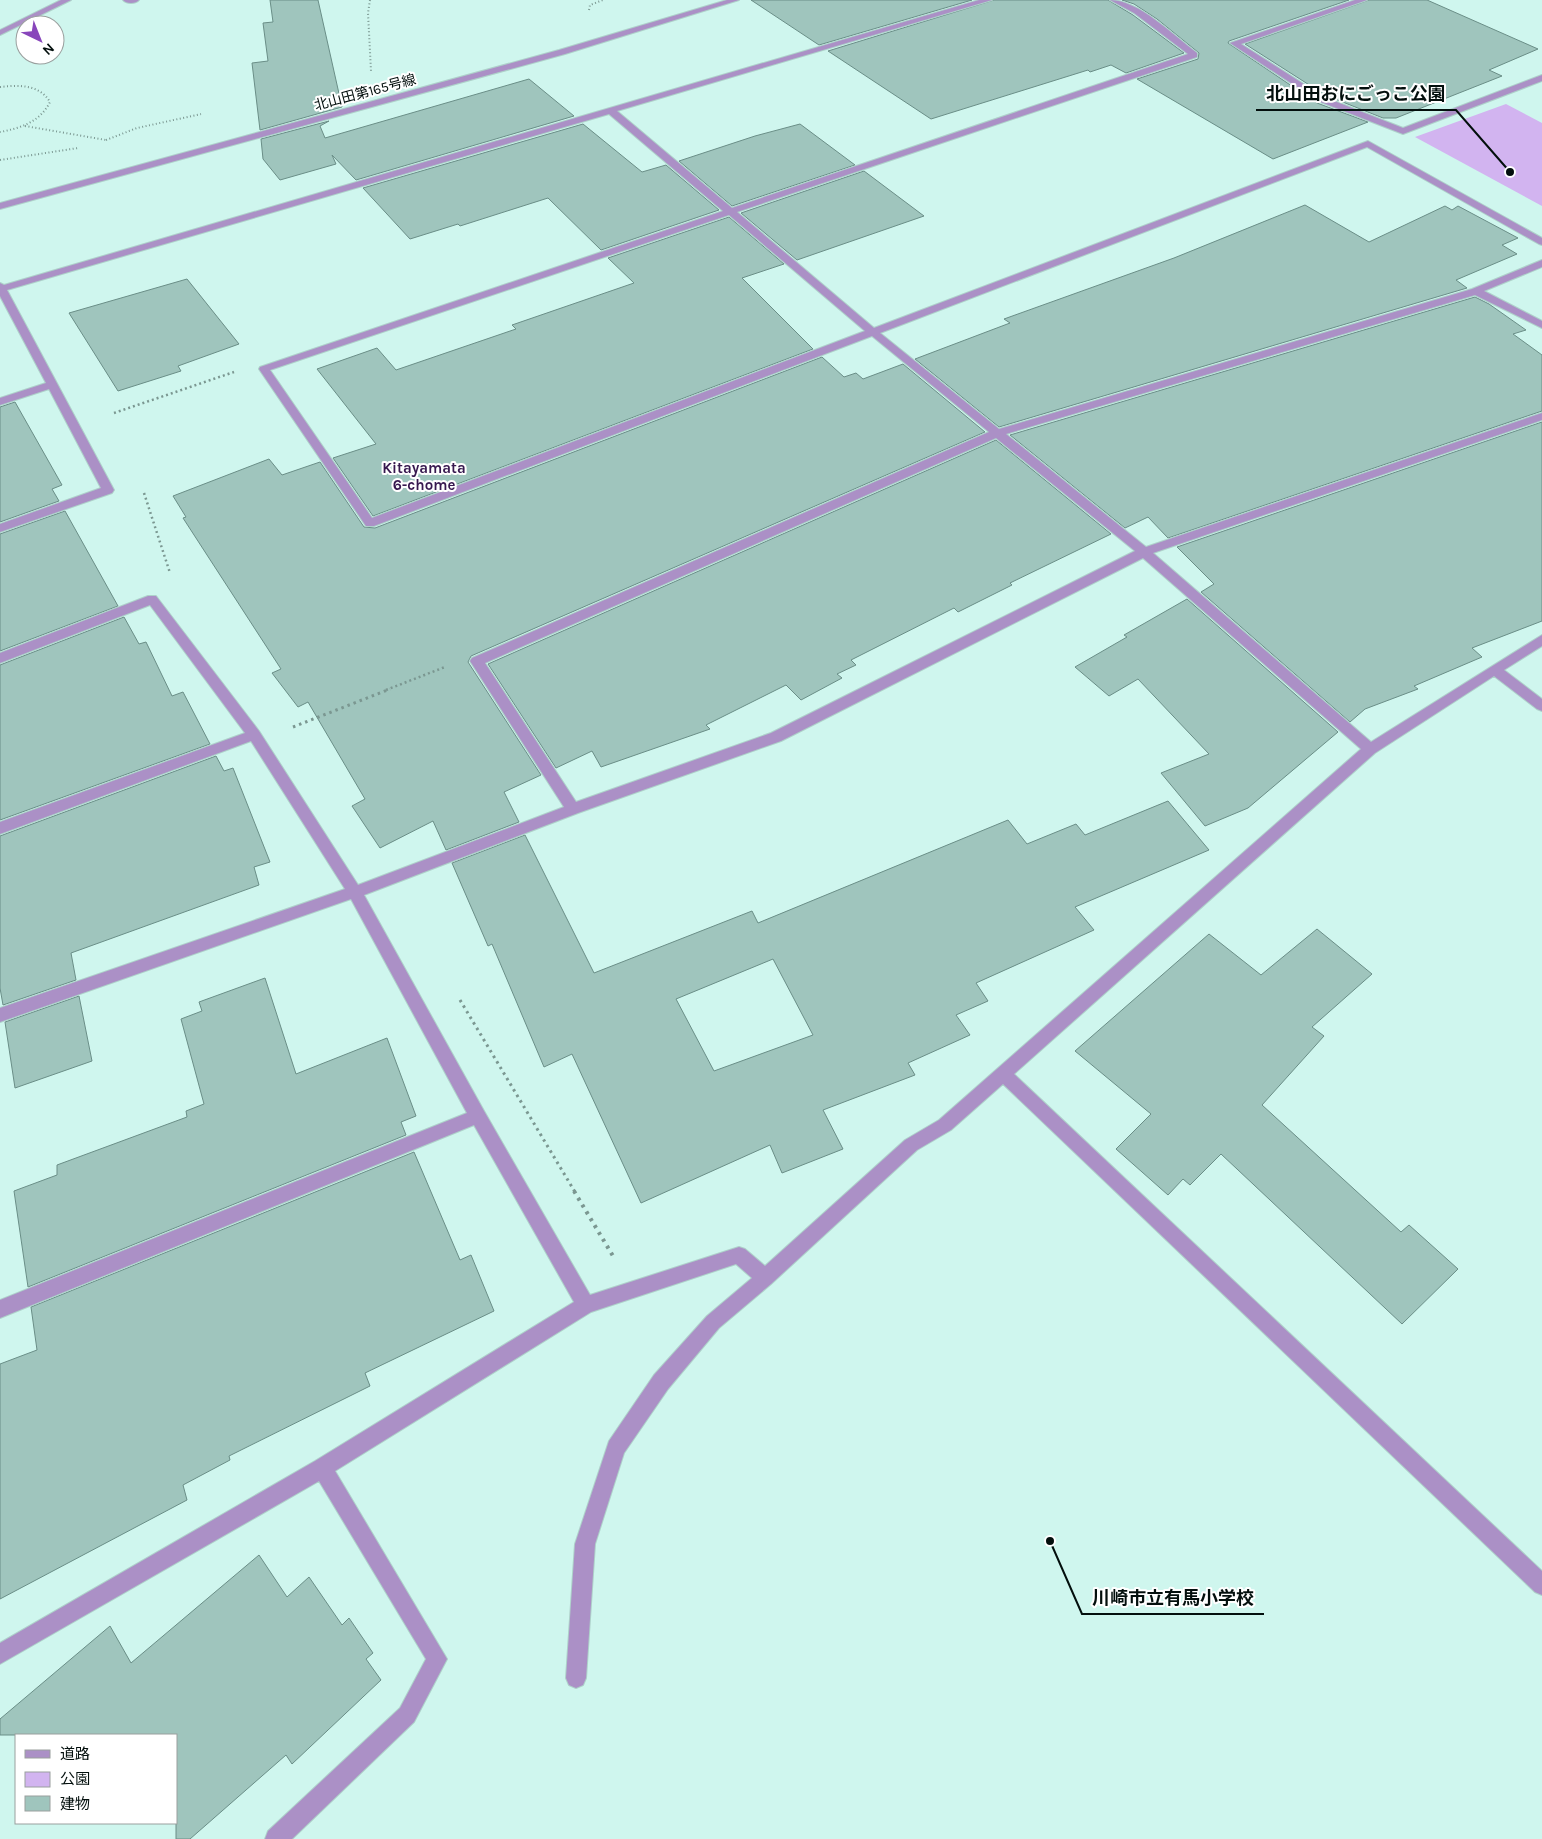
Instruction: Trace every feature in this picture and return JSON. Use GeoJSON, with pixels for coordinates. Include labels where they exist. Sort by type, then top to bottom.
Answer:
{"type":"FeatureCollection","features":[{"type":"Feature","properties":{"kind":"street"},"geometry":{"type":"LineString","coordinates":[[0,33],[67,0]]}},
{"type":"Feature","properties":{"kind":"street"},"geometry":{"type":"LineString","coordinates":[[127,0],[135,0]]}},
{"type":"Feature","properties":{"kind":"street","name":"北山田第165号線"},"geometry":{"type":"LineString","coordinates":[[0,206],[562,52],[735,0]]}},
{"type":"Feature","properties":{"kind":"street"},"geometry":{"type":"LineString","coordinates":[[0,528],[108,490],[1,288],[988,0]]}},
{"type":"Feature","properties":{"kind":"street"},"geometry":{"type":"LineString","coordinates":[[1114,0],[1137,11],[1194,55],[264,369],[370,524],[1368,144],[1542,242]]}},
{"type":"Feature","properties":{"kind":"street"},"geometry":{"type":"LineString","coordinates":[[1363,0],[1234,43],[1321,99],[1402,132],[1542,78]]}},
{"type":"Feature","properties":{"kind":"street"},"geometry":{"type":"LineString","coordinates":[[611,111],[874,333],[1144,552],[1370,749]]}},
{"type":"Feature","properties":{"kind":"street"},"geometry":{"type":"LineString","coordinates":[[573,809],[477,661],[997,433],[1476,291],[1542,263]]}},
{"type":"Feature","properties":{"kind":"street"},"geometry":{"type":"LineString","coordinates":[[1476,291],[1542,325]]}},
{"type":"Feature","properties":{"kind":"street"},"geometry":{"type":"LineString","coordinates":[[0,402],[52,385]]}},
{"type":"Feature","properties":{"kind":"street"},"geometry":{"type":"LineString","coordinates":[[0,1015],[355,892],[573,809],[776,737],[1144,552],[1542,416]]}},
{"type":"Feature","properties":{"kind":"street"},"geometry":{"type":"LineString","coordinates":[[0,658],[152,599],[254,734],[355,892],[478,1116],[586,1305]]}},
{"type":"Feature","properties":{"kind":"street"},"geometry":{"type":"LineString","coordinates":[[576,1678],[585,1544],[616,1448],[662,1382],[714,1322],[911,1145],[945,1125],[1370,749],[1542,640]]}},
{"type":"Feature","properties":{"kind":"street"},"geometry":{"type":"LineString","coordinates":[[1495,670],[1542,706]]}},
{"type":"Feature","properties":{"kind":"street"},"geometry":{"type":"LineString","coordinates":[[0,828],[254,734]]}},
{"type":"Feature","properties":{"kind":"street"},"geometry":{"type":"LineString","coordinates":[[1002,1073],[1542,1585]]}},
{"type":"Feature","properties":{"kind":"street"},"geometry":{"type":"LineString","coordinates":[[0,1309],[478,1116]]}},
{"type":"Feature","properties":{"kind":"street"},"geometry":{"type":"LineString","coordinates":[[0,1654],[322,1468],[586,1305],[738,1255],[764,1278]]}},
{"type":"Feature","properties":{"kind":"street"},"geometry":{"type":"LineString","coordinates":[[276,1839],[407,1715],[437,1658],[322,1468]]}},
{"type":"Feature","properties":{"kind":"path"},"geometry":{"type":"LineString","coordinates":[[370,0],[368,13],[372,104]]}},
{"type":"Feature","properties":{"kind":"path"},"geometry":{"type":"LineString","coordinates":[[0,87],[24,87],[38,90],[47,95],[50,102],[47,110],[38,118],[25,125],[0,132]]}},
{"type":"Feature","properties":{"kind":"path"},"geometry":{"type":"LineString","coordinates":[[25,125],[106,140],[96,143]]}},
{"type":"Feature","properties":{"kind":"path"},"geometry":{"type":"LineString","coordinates":[[0,160],[78,148]]}},
{"type":"Feature","properties":{"kind":"path"},"geometry":{"type":"LineString","coordinates":[[114,413],[228,373],[264,369]]}},
{"type":"Feature","properties":{"kind":"path"},"geometry":{"type":"LineString","coordinates":[[144,493],[171,577]]}},
{"type":"Feature","properties":{"kind":"path"},"geometry":{"type":"LineString","coordinates":[[292,727],[450,665],[477,661]]}},
{"type":"Feature","properties":{"kind":"path"},"geometry":{"type":"LineString","coordinates":[[459,999],[633,1289]]}},
{"type":"Feature","properties":{"kind":"green space"},"geometry":{"type":"Polygon","coordinates":[[[1506,104],[1542,123],[1542,206],[1415,137],[1506,104]]]}},
{"type":"Feature","properties":{"kind":"building"},"geometry":{"type":"Polygon","coordinates":[[[270,0],[318,0],[342,107],[260,130],[252,63],[268,61],[263,23],[273,22],[270,0]]]}},
{"type":"Feature","properties":{"kind":"building"},"geometry":{"type":"Polygon","coordinates":[[[751,0],[972,0],[819,45],[751,0]]]}},
{"type":"Feature","properties":{"kind":"building"},"geometry":{"type":"Polygon","coordinates":[[[994,0],[1108,0],[1133,15],[1184,53],[1126,73],[1111,65],[1090,72],[1088,70],[931,119],[828,51],[994,0]]]}},
{"type":"Feature","properties":{"kind":"building"},"geometry":{"type":"Polygon","coordinates":[[[1122,0],[1349,0],[1229,41],[1228,43],[1317,103],[1368,122],[1273,159],[1137,79],[1198,59],[1199,53],[1157,19],[1134,4],[1122,0]]]}},
{"type":"Feature","properties":{"kind":"building"},"geometry":{"type":"Polygon","coordinates":[[[1369,0],[1427,0],[1538,49],[1489,70],[1502,76],[1396,118],[1383,118],[1325,95],[1245,44],[1369,0]]]}},
{"type":"Feature","properties":{"kind":"building"},"geometry":{"type":"Polygon","coordinates":[[[529,79],[574,116],[356,180],[332,155],[336,164],[280,180],[263,159],[261,139],[329,121],[320,126],[325,138],[529,79]]]}},
{"type":"Feature","properties":{"kind":"building"},"geometry":{"type":"Polygon","coordinates":[[[583,124],[642,172],[666,165],[719,210],[601,250],[548,198],[460,226],[458,224],[410,239],[363,188],[583,124]]]}},
{"type":"Feature","properties":{"kind":"building"},"geometry":{"type":"Polygon","coordinates":[[[800,124],[855,165],[732,206],[679,161],[755,136],[800,124]]]}},
{"type":"Feature","properties":{"kind":"building"},"geometry":{"type":"Polygon","coordinates":[[[864,171],[924,216],[797,260],[741,213],[864,171]]]}},
{"type":"Feature","properties":{"kind":"building"},"geometry":{"type":"Polygon","coordinates":[[[1305,205],[1369,242],[1445,206],[1452,210],[1458,206],[1518,238],[1502,245],[1517,254],[1456,280],[1467,288],[999,427],[915,359],[1010,323],[1004,319],[1174,258],[1305,205]]]}},
{"type":"Feature","properties":{"kind":"building"},"geometry":{"type":"Polygon","coordinates":[[[729,217],[784,264],[742,278],[813,349],[373,516],[333,458],[376,444],[317,369],[377,348],[396,370],[516,329],[512,325],[634,283],[608,258],[729,217]]]}},
{"type":"Feature","properties":{"kind":"building"},"geometry":{"type":"Polygon","coordinates":[[[187,279],[239,344],[178,366],[181,371],[118,391],[69,313],[187,279]]]}},
{"type":"Feature","properties":{"kind":"building"},"geometry":{"type":"Polygon","coordinates":[[[1475,297],[1489,304],[1526,330],[1513,334],[1542,355],[1542,411],[1168,538],[1148,517],[1125,528],[1010,435],[1475,297]]]}},
{"type":"Feature","properties":{"kind":"building"},"geometry":{"type":"Polygon","coordinates":[[[822,357],[844,377],[856,373],[863,379],[903,364],[985,432],[471,656],[468,662],[541,775],[504,792],[519,822],[446,850],[433,821],[380,848],[352,806],[365,799],[308,702],[298,707],[272,673],[281,669],[183,518],[186,517],[173,496],[269,459],[282,475],[320,462],[364,527],[375,528],[822,357]]]}},
{"type":"Feature","properties":{"kind":"building"},"geometry":{"type":"Polygon","coordinates":[[[15,402],[62,485],[52,489],[59,501],[0,522],[0,407],[15,402]]]}},
{"type":"Feature","properties":{"kind":"building"},"geometry":{"type":"Polygon","coordinates":[[[1542,422],[1542,621],[1472,648],[1482,657],[1414,686],[1418,689],[1365,709],[1350,722],[1201,592],[1214,584],[1177,547],[1542,422]]]}},
{"type":"Feature","properties":{"kind":"building"},"geometry":{"type":"Polygon","coordinates":[[[996,440],[1111,534],[1010,583],[1012,585],[958,612],[954,608],[851,660],[856,665],[837,674],[842,678],[801,700],[786,685],[706,725],[710,729],[601,767],[592,751],[556,768],[488,664],[996,440]]]}},
{"type":"Feature","properties":{"kind":"building"},"geometry":{"type":"Polygon","coordinates":[[[65,511],[118,606],[0,651],[0,534],[65,511]]]}},
{"type":"Feature","properties":{"kind":"building"},"geometry":{"type":"Polygon","coordinates":[[[1187,599],[1338,732],[1248,808],[1205,826],[1161,773],[1209,754],[1138,679],[1109,696],[1075,667],[1127,637],[1124,635],[1187,599]]]}},
{"type":"Feature","properties":{"kind":"building"},"geometry":{"type":"Polygon","coordinates":[[[124,617],[139,644],[146,642],[172,696],[183,692],[210,744],[0,820],[0,665],[124,617]]]}},
{"type":"Feature","properties":{"kind":"building"},"geometry":{"type":"Polygon","coordinates":[[[216,756],[224,771],[233,768],[270,862],[254,867],[259,885],[71,953],[76,980],[3,1005],[0,988],[0,836],[216,756]]]}},
{"type":"Feature","properties":{"kind":"building"},"geometry":{"type":"Polygon","coordinates":[[[1168,801],[1209,850],[1075,907],[1094,930],[976,983],[988,1001],[956,1015],[970,1035],[908,1063],[915,1075],[823,1110],[843,1149],[782,1173],[770,1145],[641,1203],[572,1054],[544,1067],[492,944],[488,946],[452,863],[525,835],[594,973],[752,911],[758,923],[1008,820],[1027,844],[1076,824],[1085,835],[1168,801]],[[773,959],[676,999],[714,1071],[813,1035],[773,959]]]}},
{"type":"Feature","properties":{"kind":"building"},"geometry":{"type":"Polygon","coordinates":[[[1317,929],[1372,974],[1312,1027],[1324,1036],[1262,1105],[1401,1232],[1409,1225],[1458,1269],[1402,1324],[1221,1154],[1190,1185],[1183,1179],[1168,1195],[1116,1149],[1151,1114],[1075,1051],[1209,934],[1261,975],[1317,929]]]}},
{"type":"Feature","properties":{"kind":"building"},"geometry":{"type":"Polygon","coordinates":[[[265,978],[296,1074],[387,1038],[416,1116],[401,1122],[406,1135],[28,1287],[14,1191],[57,1175],[57,1165],[187,1117],[186,1111],[204,1104],[181,1019],[202,1011],[199,1002],[265,978]]]}},
{"type":"Feature","properties":{"kind":"building"},"geometry":{"type":"Polygon","coordinates":[[[79,996],[92,1061],[15,1088],[5,1022],[79,996]]]}},
{"type":"Feature","properties":{"kind":"building"},"geometry":{"type":"Polygon","coordinates":[[[414,1152],[460,1260],[471,1255],[494,1311],[365,1373],[370,1386],[229,1456],[230,1460],[183,1485],[187,1500],[0,1599],[0,1364],[37,1350],[31,1307],[414,1152]]]}},
{"type":"Feature","properties":{"kind":"building"},"geometry":{"type":"Polygon","coordinates":[[[259,1555],[287,1597],[309,1577],[342,1625],[349,1618],[373,1653],[366,1659],[381,1680],[292,1764],[286,1755],[190,1839],[176,1839],[176,1824],[178,1824],[178,1734],[0,1735],[0,1719],[110,1626],[131,1663],[259,1555]]]}},
{"type":"Feature","properties":{"kind":"place","name":"北山田おにごっこ公園"},"geometry":{"type":"Point","coordinates":[1510,172]}},
{"type":"Feature","properties":{"kind":"place","name":"川崎市立有馬小学校"},"geometry":{"type":"Point","coordinates":[1050,1541]}},
{"type":"Feature","properties":{"kind":"district","name":"Kitayamata 6-chome"},"geometry":{"type":"Point","coordinates":[424,476]}}]}
